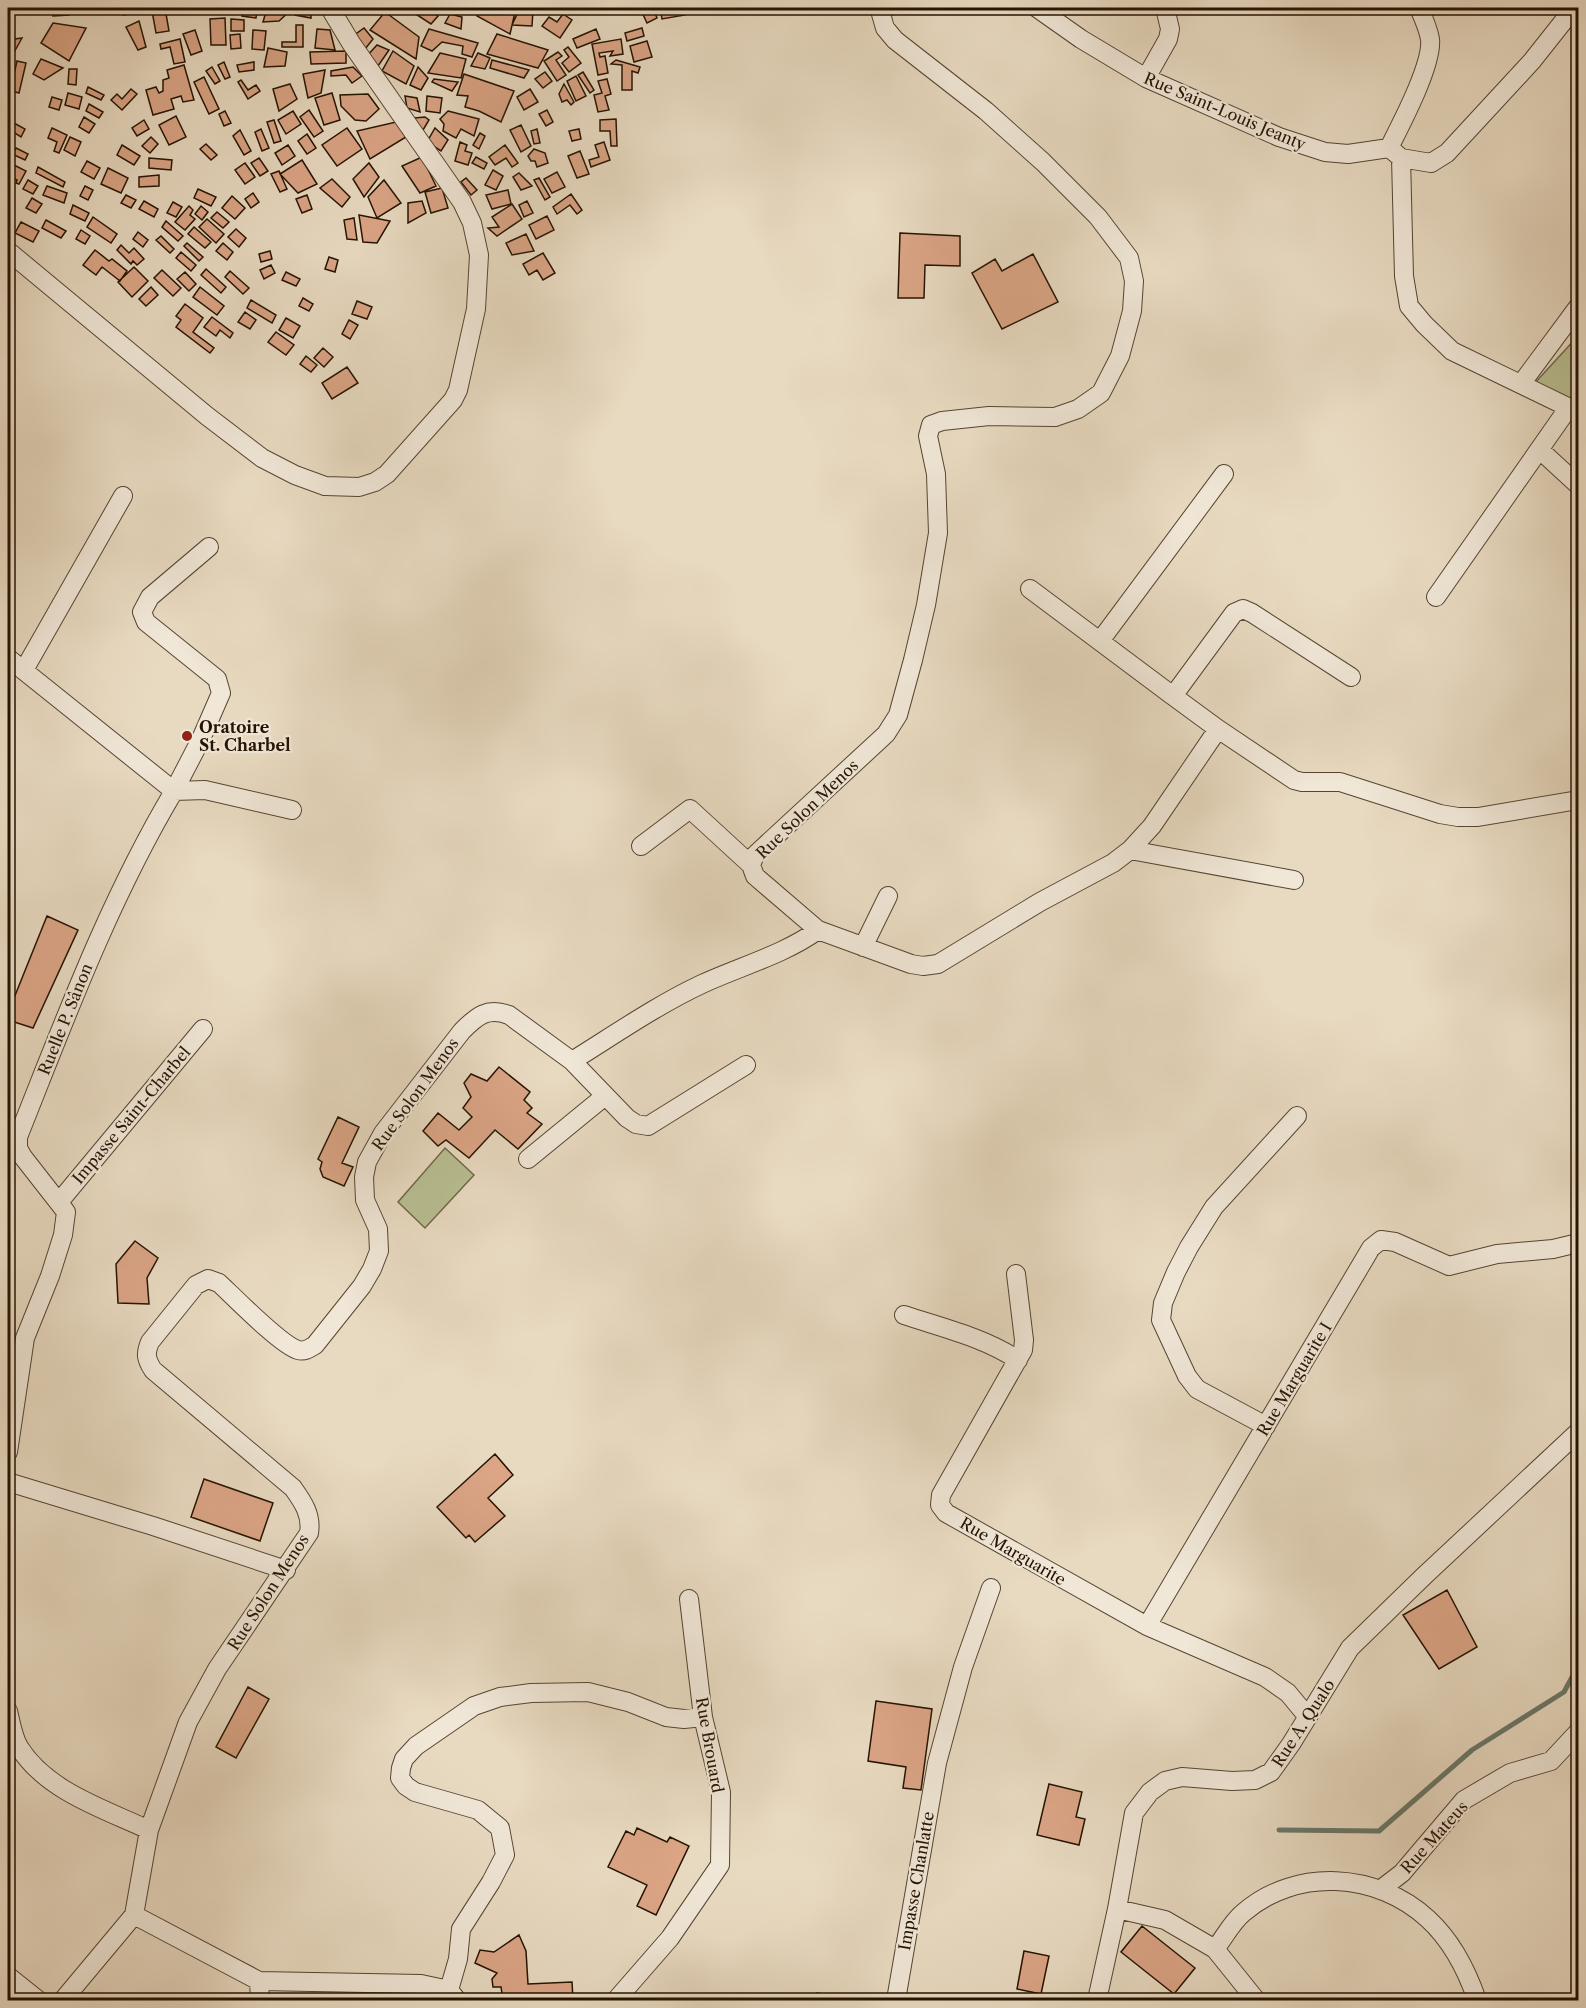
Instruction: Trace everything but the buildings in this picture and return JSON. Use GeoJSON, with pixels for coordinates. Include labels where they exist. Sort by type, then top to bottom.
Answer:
{"type":"FeatureCollection","features":[{"type":"Feature","properties":{"kind":"street"},"geometry":{"type":"LineString","coordinates":[[8,251],[207,416],[262,458],[295,475],[325,486],[359,487],[375,482],[387,474],[453,400],[458,390],[476,309],[480,255],[472,223],[462,202],[363,61],[330,8]]}},
{"type":"Feature","properties":{"kind":"street","name":"Rue Saint-Louis Jeanty"},"geometry":{"type":"LineString","coordinates":[[1037,8],[1081,39],[1146,78],[1279,137],[1325,152],[1395,153],[1431,164],[1448,153],[1533,61],[1574,8]]}},
{"type":"Feature","properties":{"kind":"street"},"geometry":{"type":"LineString","coordinates":[[1146,78],[1168,39],[1170,29],[1166,8]]}},
{"type":"Feature","properties":{"kind":"street"},"geometry":{"type":"LineString","coordinates":[[1419,8],[1430,40],[1425,68],[1395,153],[1404,276],[1409,306],[1452,351],[1574,410],[1540,450],[1436,597]]}},
{"type":"Feature","properties":{"kind":"street","name":"Rue Solon Menos"},"geometry":{"type":"LineString","coordinates":[[883,10],[885,28],[894,40],[986,111],[1043,162],[1098,217],[1129,258],[1134,281],[1132,311],[1120,356],[1101,393],[1078,409],[1055,417],[989,416],[931,425],[928,436],[936,474],[938,533],[926,605],[898,715],[886,734],[755,855],[751,865],[755,876],[818,930],[910,964],[923,966],[938,964],[1040,902],[1113,863],[1130,850],[1152,826],[1218,729]]}},
{"type":"Feature","properties":{"kind":"street"},"geometry":{"type":"LineString","coordinates":[[1521,384],[1578,307]]}},
{"type":"Feature","properties":{"kind":"street"},"geometry":{"type":"LineString","coordinates":[[1540,450],[1578,485]]}},
{"type":"Feature","properties":{"kind":"street"},"geometry":{"type":"LineString","coordinates":[[1100,641],[1224,474]]}},
{"type":"Feature","properties":{"kind":"street"},"geometry":{"type":"LineString","coordinates":[[24,670],[123,496]]}},
{"type":"Feature","properties":{"kind":"street","name":"Ruelle P. Sânon"},"geometry":{"type":"LineString","coordinates":[[8,1452],[25,1338],[50,1276],[63,1235],[66,1212],[23,1157],[18,1148],[18,1137],[99,934],[149,833],[201,739],[221,693],[217,679],[146,622],[142,612],[150,597],[209,547]]}},
{"type":"Feature","properties":{"kind":"street"},"geometry":{"type":"LineString","coordinates":[[1030,589],[1218,729],[1293,780],[1340,782],[1458,817],[1478,816],[1578,800]]}},
{"type":"Feature","properties":{"kind":"street"},"geometry":{"type":"LineString","coordinates":[[1173,696],[1234,613],[1242,609],[1252,613],[1351,677]]}},
{"type":"Feature","properties":{"kind":"street"},"geometry":{"type":"LineString","coordinates":[[8,658],[174,791],[205,790],[292,810]]}},
{"type":"Feature","properties":{"kind":"street"},"geometry":{"type":"LineString","coordinates":[[641,846],[690,809],[751,865]]}},
{"type":"Feature","properties":{"kind":"street"},"geometry":{"type":"LineString","coordinates":[[1130,850],[1294,880]]}},
{"type":"Feature","properties":{"kind":"street"},"geometry":{"type":"LineString","coordinates":[[863,947],[888,896]]}},
{"type":"Feature","properties":{"kind":"street"},"geometry":{"type":"LineString","coordinates":[[746,1065],[648,1126],[636,1124],[627,1118],[572,1061],[703,983],[789,949],[818,930]]}},
{"type":"Feature","properties":{"kind":"street","name":"Rue Solon Menos"},"geometry":{"type":"LineString","coordinates":[[134,1915],[149,1830],[188,1722],[218,1669],[309,1533],[311,1522],[306,1506],[293,1488],[153,1370],[146,1358],[150,1342],[196,1285],[208,1279],[219,1283],[283,1341],[298,1350],[307,1350],[315,1345],[362,1286],[379,1251],[378,1229],[365,1200],[364,1177],[367,1162],[383,1133],[462,1031],[487,1012],[500,1011],[509,1015],[572,1061]]}},
{"type":"Feature","properties":{"kind":"street","name":"Impasse Saint-Charbel"},"geometry":{"type":"LineString","coordinates":[[59,1202],[203,1029]]}},
{"type":"Feature","properties":{"kind":"street"},"geometry":{"type":"LineString","coordinates":[[528,1159],[605,1096]]}},
{"type":"Feature","properties":{"kind":"street"},"geometry":{"type":"LineString","coordinates":[[1266,1426],[1197,1389],[1187,1376],[1161,1320],[1163,1303],[1176,1272],[1214,1207],[1297,1116]]}},
{"type":"Feature","properties":{"kind":"street","name":"Rue Marguarite I"},"geometry":{"type":"LineString","coordinates":[[1147,1626],[1371,1248],[1381,1240],[1395,1242],[1449,1266],[1497,1254],[1553,1249],[1578,1243]]}},
{"type":"Feature","properties":{"kind":"street","name":"Rue Marguarite"},"geometry":{"type":"LineString","coordinates":[[1016,1274],[1024,1340],[1023,1350],[941,1495],[940,1505],[946,1512],[1147,1626],[1265,1677],[1288,1693],[1307,1716]]}},
{"type":"Feature","properties":{"kind":"street"},"geometry":{"type":"LineString","coordinates":[[904,1315],[981,1339],[1018,1360]]}},
{"type":"Feature","properties":{"kind":"street","name":"Rue A. Qualo"},"geometry":{"type":"LineString","coordinates":[[1097,2001],[1117,1909],[1134,1813],[1150,1792],[1165,1781],[1182,1777],[1232,1781],[1255,1780],[1271,1772],[1291,1744],[1350,1648],[1578,1432]]}},
{"type":"Feature","properties":{"kind":"street"},"geometry":{"type":"LineString","coordinates":[[8,1482],[153,1526],[286,1570]]}},
{"type":"Feature","properties":{"kind":"street","name":"Impasse Chanlatte"},"geometry":{"type":"LineString","coordinates":[[896,2001],[937,1763],[963,1667],[991,1588]]}},
{"type":"Feature","properties":{"kind":"street","name":"Rue Brouard"},"geometry":{"type":"LineString","coordinates":[[616,2001],[670,1938],[720,1865],[721,1792],[703,1717],[689,1599]]}},
{"type":"Feature","properties":{"kind":"street"},"geometry":{"type":"LineString","coordinates":[[63,2001],[134,1915],[259,1982],[422,1984],[453,1995],[461,1929],[505,1856],[500,1828],[478,1810],[415,1792],[406,1786],[400,1778],[400,1768],[404,1759],[416,1746],[474,1706],[500,1697],[531,1693],[588,1692],[628,1702],[666,1717],[684,1719],[703,1717]]}},
{"type":"Feature","properties":{"kind":"street"},"geometry":{"type":"LineString","coordinates":[[8,1712],[18,1744],[34,1768],[50,1781],[84,1800],[149,1830]]}},
{"type":"Feature","properties":{"kind":"street","name":"Rue Mateus"},"geometry":{"type":"LineString","coordinates":[[1380,1890],[1402,1873],[1464,1800],[1510,1773],[1551,1761],[1578,1732]]}},
{"type":"Feature","properties":{"kind":"street"},"geometry":{"type":"LineString","coordinates":[[1215,1949],[1240,1914],[1263,1897],[1280,1889],[1328,1881],[1354,1882],[1380,1890],[1401,1900],[1428,1919],[1458,1957],[1467,1973],[1477,2001]]}},
{"type":"Feature","properties":{"kind":"street"},"geometry":{"type":"LineString","coordinates":[[1117,1909],[1165,1920],[1215,1949],[1256,2001]]}},
{"type":"Feature","properties":{"kind":"street"},"geometry":{"type":"LineString","coordinates":[[8,1976],[38,2001]]}},
{"type":"Feature","properties":{"kind":"street"},"geometry":{"type":"LineString","coordinates":[[259,1982],[260,2001]]}},
{"type":"Feature","properties":{"kind":"green space"},"geometry":{"type":"Polygon","coordinates":[[[1578,336],[1578,409],[1533,385],[1578,336]]]}},
{"type":"Feature","properties":{"kind":"green space"},"geometry":{"type":"Polygon","coordinates":[[[445,1148],[474,1175],[425,1228],[398,1202],[445,1148]]]}},
{"type":"Feature","properties":{"kind":"waterway"},"geometry":{"type":"LineString","coordinates":[[1279,1830],[1379,1831],[1472,1750],[1564,1692],[1578,1666]]}},
{"type":"Feature","properties":{"kind":"place","name":"Oratoire St. Charbel"},"geometry":{"type":"Point","coordinates":[187,736]}}]}
